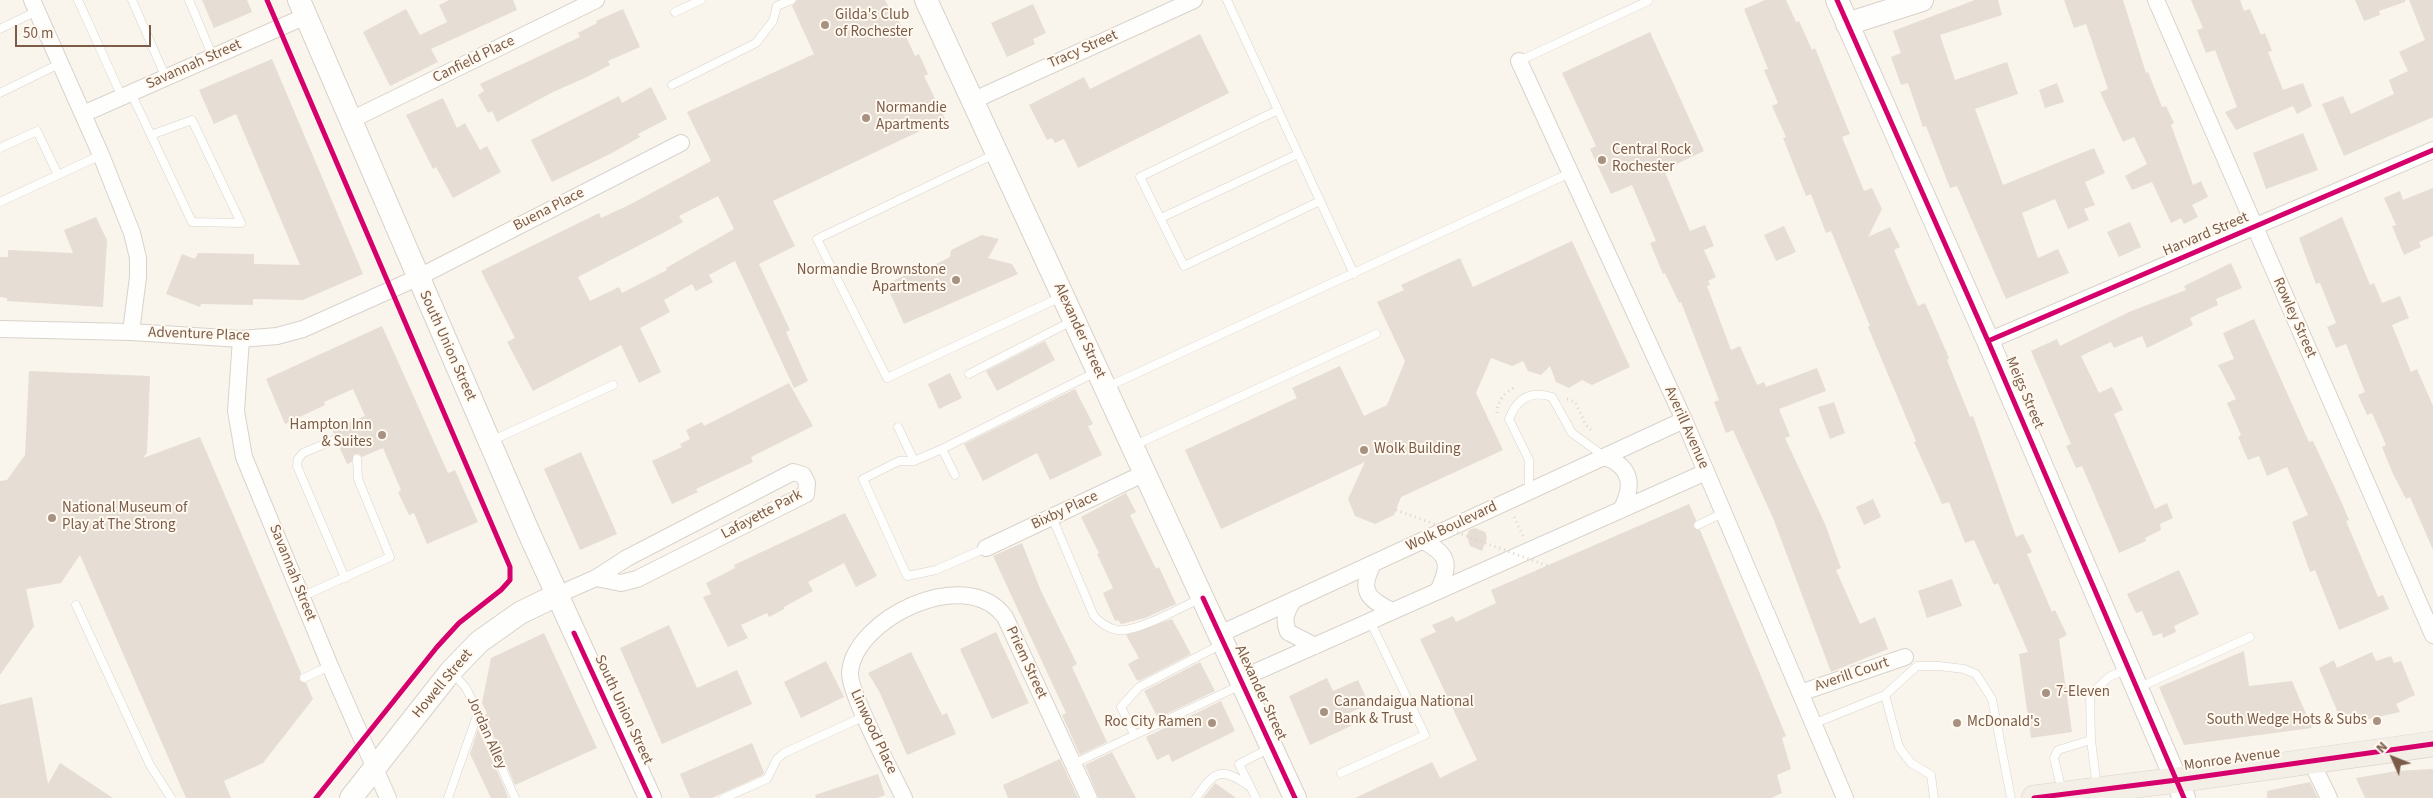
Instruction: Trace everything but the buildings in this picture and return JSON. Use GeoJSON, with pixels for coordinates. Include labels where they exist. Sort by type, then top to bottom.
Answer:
{"type":"FeatureCollection","features":[{"type":"Feature","properties":{"kind":"main road","name":"Monroe Avenue"},"geometry":{"type":"LineString","coordinates":[[2034,798],[2097,790],[2180,789],[2311,761],[2433,744]]}},
{"type":"Feature","properties":{"kind":"street","name":"Canfield Place"},"geometry":{"type":"LineString","coordinates":[[351,120],[596,0]]}},
{"type":"Feature","properties":{"kind":"street","name":"Alexander Street"},"geometry":{"type":"LineString","coordinates":[[926,0],[1295,798]]}},
{"type":"Feature","properties":{"kind":"street","name":"Tracy Street"},"geometry":{"type":"LineString","coordinates":[[972,101],[1194,0]]}},
{"type":"Feature","properties":{"kind":"street","name":"Meigs Street"},"geometry":{"type":"LineString","coordinates":[[1837,0],[1988,341],[2180,789]]}},
{"type":"Feature","properties":{"kind":"street"},"geometry":{"type":"LineString","coordinates":[[1847,24],[1922,0]]}},
{"type":"Feature","properties":{"kind":"street","name":"Rowley Street"},"geometry":{"type":"LineString","coordinates":[[2156,0],[2433,635]]}},
{"type":"Feature","properties":{"kind":"street"},"geometry":{"type":"LineString","coordinates":[[35,6],[83,114],[132,233],[138,258],[138,277],[131,332]]}},
{"type":"Feature","properties":{"kind":"street","name":"Savannah Street"},"geometry":{"type":"LineString","coordinates":[[83,114],[213,57],[302,8]]}},
{"type":"Feature","properties":{"kind":"street","name":"South Union Street"},"geometry":{"type":"LineString","coordinates":[[302,8],[556,596],[650,798]]}},
{"type":"Feature","properties":{"kind":"street","name":"Averill Avenue"},"geometry":{"type":"LineString","coordinates":[[1519,61],[1684,420],[1845,798]]}},
{"type":"Feature","properties":{"kind":"street","name":"Buena Place"},"geometry":{"type":"LineString","coordinates":[[417,278],[681,143]]}},
{"type":"Feature","properties":{"kind":"street","name":"Harvard Street"},"geometry":{"type":"LineString","coordinates":[[1988,341],[2433,150]]}},
{"type":"Feature","properties":{"kind":"street","name":"Adventure Place"},"geometry":{"type":"LineString","coordinates":[[0,329],[131,332],[241,339],[277,336],[303,329],[417,278]]}},
{"type":"Feature","properties":{"kind":"street","name":"Savannah Street"},"geometry":{"type":"LineString","coordinates":[[241,339],[236,411],[244,457],[330,666],[388,798]]}},
{"type":"Feature","properties":{"kind":"street","name":"Wolk Boulevard"},"geometry":{"type":"LineString","coordinates":[[1222,639],[1293,601],[1684,420]]}},
{"type":"Feature","properties":{"kind":"street"},"geometry":{"type":"LineString","coordinates":[[1605,457],[1621,465],[1627,474],[1627,498],[1621,510]]}},
{"type":"Feature","properties":{"kind":"street","name":"Lafayette Park"},"geometry":{"type":"LineString","coordinates":[[793,472],[803,475],[807,483],[806,494],[637,579],[621,583],[596,578],[627,558],[793,472]]}},
{"type":"Feature","properties":{"kind":"street"},"geometry":{"type":"LineString","coordinates":[[1241,682],[1314,646],[1706,472]]}},
{"type":"Feature","properties":{"kind":"street","name":"Bixby Place"},"geometry":{"type":"LineString","coordinates":[[986,548],[1145,473]]}},
{"type":"Feature","properties":{"kind":"street"},"geometry":{"type":"LineString","coordinates":[[707,515],[719,538]]}},
{"type":"Feature","properties":{"kind":"street"},"geometry":{"type":"LineString","coordinates":[[1422,541],[1436,548],[1443,555],[1446,576],[1438,591]]}},
{"type":"Feature","properties":{"kind":"street"},"geometry":{"type":"LineString","coordinates":[[1373,564],[1365,583],[1366,591],[1372,598],[1392,611]]}},
{"type":"Feature","properties":{"kind":"street"},"geometry":{"type":"LineString","coordinates":[[556,596],[596,578]]}},
{"type":"Feature","properties":{"kind":"street","name":"Priem Street"},"geometry":{"type":"LineString","coordinates":[[916,604],[948,594],[964,594],[981,598],[999,608],[1005,617],[1089,798]]}},
{"type":"Feature","properties":{"kind":"street","name":"Howell Street"},"geometry":{"type":"LineString","coordinates":[[351,798],[451,671],[492,631],[526,610],[556,596]]}},
{"type":"Feature","properties":{"kind":"street"},"geometry":{"type":"LineString","coordinates":[[1293,601],[1285,614],[1288,632],[1314,646]]}},
{"type":"Feature","properties":{"kind":"street","name":"Linwood Place"},"geometry":{"type":"LineString","coordinates":[[904,798],[850,682],[853,661],[870,636],[884,623],[916,604]]}},
{"type":"Feature","properties":{"kind":"street","name":"Averill Court"},"geometry":{"type":"LineString","coordinates":[[1800,693],[1905,657]]}},
{"type":"Feature","properties":{"kind":"street"},"geometry":{"type":"LineString","coordinates":[[2311,761],[2329,798]]}},
{"type":"Feature","properties":{"kind":"lane"},"geometry":{"type":"LineString","coordinates":[[78,0],[126,95],[151,135],[192,222],[241,223],[192,120],[151,135]]}},
{"type":"Feature","properties":{"kind":"lane"},"geometry":{"type":"LineString","coordinates":[[132,0],[166,78]]}},
{"type":"Feature","properties":{"kind":"lane"},"geometry":{"type":"LineString","coordinates":[[189,0],[213,57]]}},
{"type":"Feature","properties":{"kind":"lane"},"geometry":{"type":"LineString","coordinates":[[676,12],[701,0]]}},
{"type":"Feature","properties":{"kind":"lane"},"geometry":{"type":"LineString","coordinates":[[672,85],[756,44],[773,21],[777,6],[791,0]]}},
{"type":"Feature","properties":{"kind":"lane"},"geometry":{"type":"LineString","coordinates":[[1226,0],[1354,274]]}},
{"type":"Feature","properties":{"kind":"lane"},"geometry":{"type":"LineString","coordinates":[[1519,61],[1648,1]]}},
{"type":"Feature","properties":{"kind":"lane"},"geometry":{"type":"LineString","coordinates":[[0,29],[35,6]]}},
{"type":"Feature","properties":{"kind":"lane"},"geometry":{"type":"LineString","coordinates":[[0,93],[61,63]]}},
{"type":"Feature","properties":{"kind":"lane"},"geometry":{"type":"LineString","coordinates":[[1278,110],[1140,177],[1184,266],[1320,201]]}},
{"type":"Feature","properties":{"kind":"lane"},"geometry":{"type":"LineString","coordinates":[[0,148],[37,131],[58,175]]}},
{"type":"Feature","properties":{"kind":"lane"},"geometry":{"type":"LineString","coordinates":[[996,153],[818,239],[888,378],[1063,296]]}},
{"type":"Feature","properties":{"kind":"lane"},"geometry":{"type":"LineString","coordinates":[[0,202],[100,154]]}},
{"type":"Feature","properties":{"kind":"lane"},"geometry":{"type":"LineString","coordinates":[[1160,218],[1298,154]]}},
{"type":"Feature","properties":{"kind":"lane"},"geometry":{"type":"LineString","coordinates":[[986,548],[936,570],[907,576],[863,479],[899,461],[914,461],[1101,379],[1354,274],[1570,173]]}},
{"type":"Feature","properties":{"kind":"lane"},"geometry":{"type":"LineString","coordinates":[[969,374],[1074,320]]}},
{"type":"Feature","properties":{"kind":"lane"},"geometry":{"type":"LineString","coordinates":[[1132,446],[1376,334]]}},
{"type":"Feature","properties":{"kind":"lane"},"geometry":{"type":"LineString","coordinates":[[489,442],[613,385]]}},
{"type":"Feature","properties":{"kind":"lane"},"geometry":{"type":"LineString","coordinates":[[1529,492],[1529,460],[1510,419],[1513,408],[1524,398],[1539,392],[1552,397],[1572,434],[1605,457]]}},
{"type":"Feature","properties":{"kind":"lane"},"geometry":{"type":"LineString","coordinates":[[898,427],[914,461]]}},
{"type":"Feature","properties":{"kind":"lane"},"geometry":{"type":"LineString","coordinates":[[336,439],[303,453],[298,459],[297,466],[345,578]]}},
{"type":"Feature","properties":{"kind":"lane"},"geometry":{"type":"LineString","coordinates":[[942,449],[954,475]]}},
{"type":"Feature","properties":{"kind":"lane"},"geometry":{"type":"LineString","coordinates":[[302,597],[390,557],[358,478],[358,459]]}},
{"type":"Feature","properties":{"kind":"lane"},"geometry":{"type":"LineString","coordinates":[[1698,525],[1723,514]]}},
{"type":"Feature","properties":{"kind":"lane"},"geometry":{"type":"LineString","coordinates":[[1052,517],[1094,616],[1102,624],[1118,630],[1133,628],[1203,598]]}},
{"type":"Feature","properties":{"kind":"lane"},"geometry":{"type":"LineString","coordinates":[[76,605],[150,765],[171,798]]}},
{"type":"Feature","properties":{"kind":"lane"},"geometry":{"type":"LineString","coordinates":[[1341,773],[1425,735],[1370,621]]}},
{"type":"Feature","properties":{"kind":"lane"},"geometry":{"type":"LineString","coordinates":[[2097,790],[2091,740],[2090,695],[2109,677],[2133,678],[2250,637]]}},
{"type":"Feature","properties":{"kind":"lane"},"geometry":{"type":"LineString","coordinates":[[1134,734],[1121,706],[1139,687],[1222,639]]}},
{"type":"Feature","properties":{"kind":"lane"},"geometry":{"type":"LineString","coordinates":[[304,678],[330,666]]}},
{"type":"Feature","properties":{"kind":"lane"},"geometry":{"type":"LineString","coordinates":[[1813,724],[1885,694],[1917,666],[1964,669],[1976,674],[1992,699],[2011,798]]}},
{"type":"Feature","properties":{"kind":"lane","name":"Jordan Alley"},"geometry":{"type":"LineString","coordinates":[[451,671],[466,688],[515,798]]}},
{"type":"Feature","properties":{"kind":"lane"},"geometry":{"type":"LineString","coordinates":[[1073,764],[1134,734],[1162,723],[1241,682]]}},
{"type":"Feature","properties":{"kind":"lane"},"geometry":{"type":"LineString","coordinates":[[1885,694],[1899,747],[1910,763],[1931,775],[1934,798]]}},
{"type":"Feature","properties":{"kind":"lane"},"geometry":{"type":"LineString","coordinates":[[448,798],[478,713]]}},
{"type":"Feature","properties":{"kind":"lane"},"geometry":{"type":"LineString","coordinates":[[724,798],[767,778],[777,759],[784,753],[865,716]]}},
{"type":"Feature","properties":{"kind":"lane"},"geometry":{"type":"LineString","coordinates":[[2063,794],[2054,758],[2058,750],[2091,740]]}},
{"type":"Feature","properties":{"kind":"lane"},"geometry":{"type":"LineString","coordinates":[[1256,798],[1239,764],[1272,748]]}},
{"type":"Feature","properties":{"kind":"lane"},"geometry":{"type":"LineString","coordinates":[[1196,798],[1207,781],[1216,774],[1224,773],[1235,776],[1251,787]]}},
{"type":"Feature","properties":{"kind":"path"},"geometry":{"type":"LineString","coordinates":[[1497,421],[1497,408],[1502,398],[1510,389],[1519,386]]}},
{"type":"Feature","properties":{"kind":"path"},"geometry":{"type":"LineString","coordinates":[[1560,396],[1575,402],[1586,425],[1593,431]]}},
{"type":"Feature","properties":{"kind":"path"},"geometry":{"type":"LineString","coordinates":[[1511,508],[1523,536]]}},
{"type":"Feature","properties":{"kind":"path"},"geometry":{"type":"LineString","coordinates":[[1396,510],[1548,566]]}},
{"type":"Feature","properties":{"kind":"cycle path"},"geometry":{"type":"LineString","coordinates":[[267,0],[510,567],[510,580],[501,590],[459,623],[437,647],[316,798]]}},
{"type":"Feature","properties":{"kind":"cycle path"},"geometry":{"type":"LineString","coordinates":[[1837,0],[1988,341],[2184,798]]}},
{"type":"Feature","properties":{"kind":"cycle path"},"geometry":{"type":"LineString","coordinates":[[1988,341],[2433,150]]}},
{"type":"Feature","properties":{"kind":"cycle path"},"geometry":{"type":"LineString","coordinates":[[1203,598],[1295,798]]}},
{"type":"Feature","properties":{"kind":"cycle path"},"geometry":{"type":"LineString","coordinates":[[574,633],[650,798]]}},
{"type":"Feature","properties":{"kind":"cycle path"},"geometry":{"type":"LineString","coordinates":[[2034,798],[2433,744]]}},
{"type":"Feature","properties":{"kind":"place","name":"Gilda's Club of Rochester"},"geometry":{"type":"Point","coordinates":[825,25]}},
{"type":"Feature","properties":{"kind":"place","name":"Normandie Apartments"},"geometry":{"type":"Point","coordinates":[866,118]}},
{"type":"Feature","properties":{"kind":"place","name":"Central Rock Rochester"},"geometry":{"type":"Point","coordinates":[1602,160]}},
{"type":"Feature","properties":{"kind":"place","name":"Normandie Brownstone Apartments"},"geometry":{"type":"Point","coordinates":[956,280]}},
{"type":"Feature","properties":{"kind":"place","name":"Hampton Inn & Suites"},"geometry":{"type":"Point","coordinates":[382,435]}},
{"type":"Feature","properties":{"kind":"place","name":"Wolk Building"},"geometry":{"type":"Point","coordinates":[1364,450]}},
{"type":"Feature","properties":{"kind":"place","name":"National Museum of Play at The Strong"},"geometry":{"type":"Point","coordinates":[52,518]}},
{"type":"Feature","properties":{"kind":"place","name":"7-Eleven"},"geometry":{"type":"Point","coordinates":[2046,693]}},
{"type":"Feature","properties":{"kind":"place","name":"Canandaigua National Bank & Trust"},"geometry":{"type":"Point","coordinates":[1324,712]}},
{"type":"Feature","properties":{"kind":"place","name":"South Wedge Hots & Subs"},"geometry":{"type":"Point","coordinates":[2377,721]}},
{"type":"Feature","properties":{"kind":"place","name":"Roc City Ramen"},"geometry":{"type":"Point","coordinates":[1212,723]}},
{"type":"Feature","properties":{"kind":"place","name":"McDonald's"},"geometry":{"type":"Point","coordinates":[1957,723]}}]}
